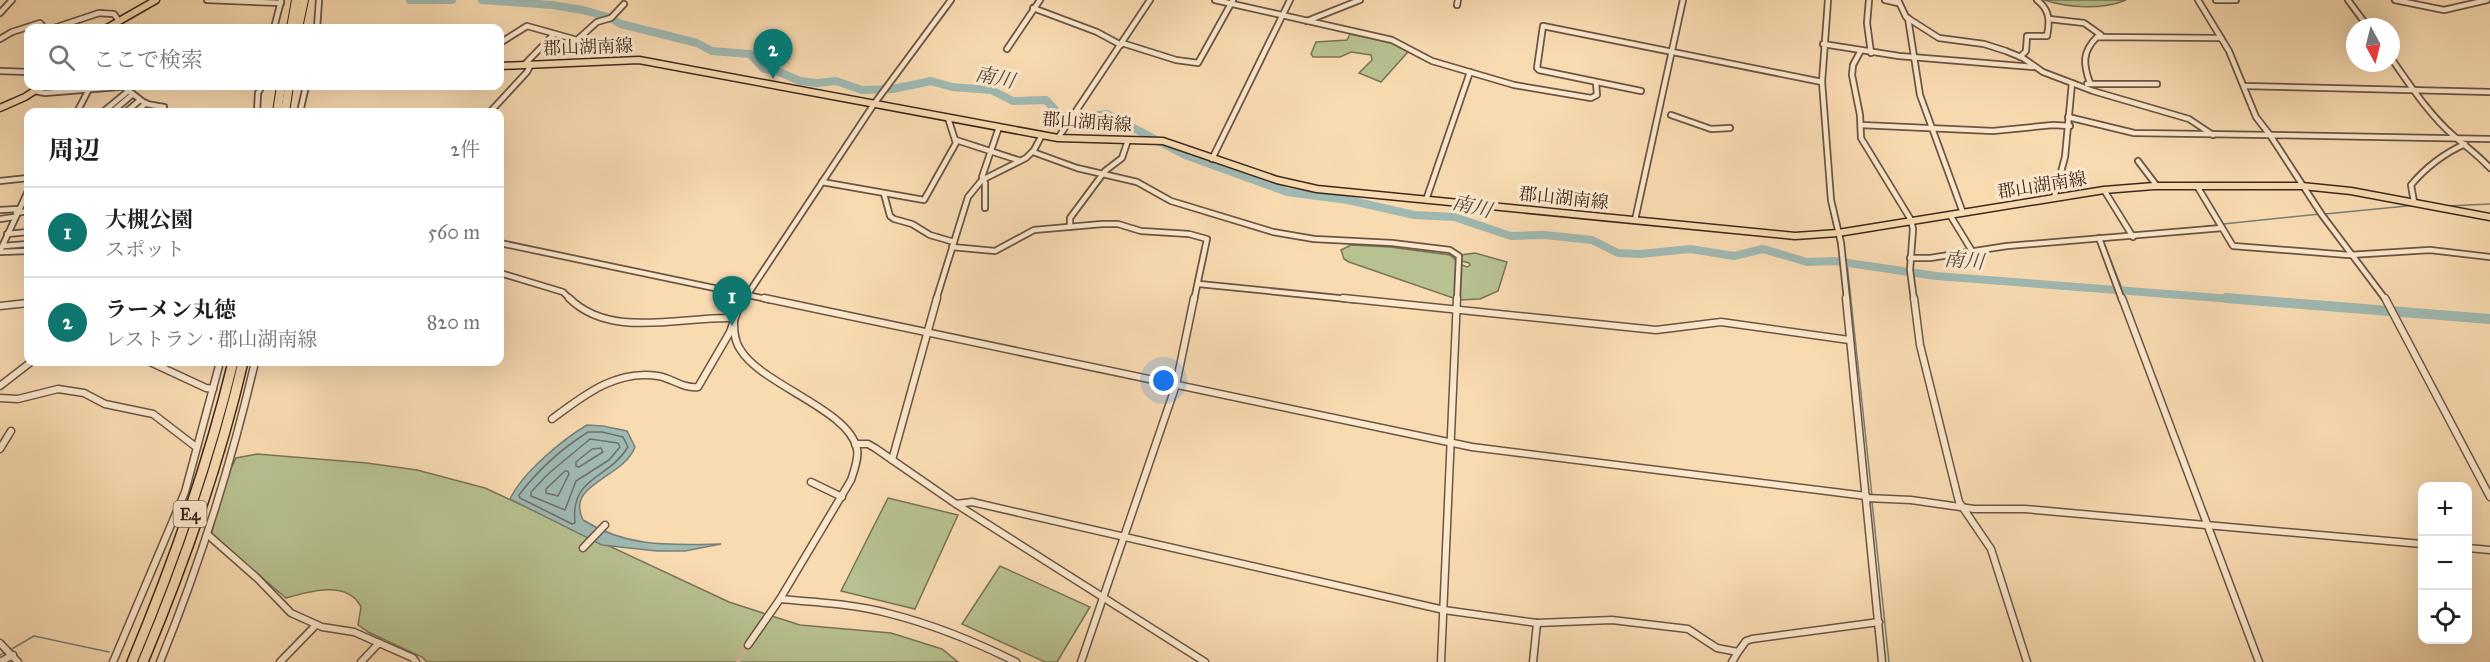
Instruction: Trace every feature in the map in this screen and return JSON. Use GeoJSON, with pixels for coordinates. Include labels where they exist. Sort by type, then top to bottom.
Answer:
{"type":"FeatureCollection","features":[{"type":"Feature","properties":{"kind":"highway"},"geometry":{"type":"LineString","coordinates":[[292,24],[296,0]]}},
{"type":"Feature","properties":{"kind":"highway"},"geometry":{"type":"LineString","coordinates":[[299,24],[304,0]]}},
{"type":"Feature","properties":{"kind":"highway"},"geometry":{"type":"LineString","coordinates":[[278,108],[280,90]]}},
{"type":"Feature","properties":{"kind":"highway"},"geometry":{"type":"LineString","coordinates":[[286,108],[288,90]]}},
{"type":"Feature","properties":{"kind":"highway","name":"E4"},"geometry":{"type":"LineString","coordinates":[[132,662],[189,516],[211,446],[232,366]]}},
{"type":"Feature","properties":{"kind":"highway","name":"E4"},"geometry":{"type":"LineString","coordinates":[[143,662],[179,574],[204,503],[242,366]]}},
{"type":"Feature","properties":{"kind":"main road"},"geometry":{"type":"LineString","coordinates":[[114,24],[156,0]]}},
{"type":"Feature","properties":{"kind":"main road","name":"郡山湖南線"},"geometry":{"type":"LineString","coordinates":[[504,66],[639,60],[1058,138],[1163,141],[1299,186],[1795,236],[1838,233],[1912,222],[2104,190],[2157,186],[2302,186],[2372,193],[2490,217]]}},
{"type":"Feature","properties":{"kind":"main road"},"geometry":{"type":"LineString","coordinates":[[0,108],[35,91]]}},
{"type":"Feature","properties":{"kind":"street"},"geometry":{"type":"LineString","coordinates":[[0,14],[12,0]]}},
{"type":"Feature","properties":{"kind":"street"},"geometry":{"type":"LineString","coordinates":[[207,0],[281,2],[275,24]]}},
{"type":"Feature","properties":{"kind":"street"},"geometry":{"type":"LineString","coordinates":[[316,24],[319,0]]}},
{"type":"Feature","properties":{"kind":"street"},"geometry":{"type":"LineString","coordinates":[[552,419],[588,392],[621,378],[639,375],[660,376],[690,388],[698,387],[730,332],[734,318],[747,295],[874,104],[951,0]]}},
{"type":"Feature","properties":{"kind":"street"},"geometry":{"type":"LineString","coordinates":[[1007,49],[1040,0]]}},
{"type":"Feature","properties":{"kind":"street"},"geometry":{"type":"LineString","coordinates":[[1058,138],[1150,0]]}},
{"type":"Feature","properties":{"kind":"street"},"geometry":{"type":"LineString","coordinates":[[1215,0],[1392,40],[1432,61],[1514,85],[1581,98],[1596,98],[1596,83]]}},
{"type":"Feature","properties":{"kind":"street"},"geometry":{"type":"LineString","coordinates":[[1212,159],[1290,0]]}},
{"type":"Feature","properties":{"kind":"street"},"geometry":{"type":"LineString","coordinates":[[1306,21],[1360,0]]}},
{"type":"Feature","properties":{"kind":"street"},"geometry":{"type":"LineString","coordinates":[[1635,220],[1683,0]]}},
{"type":"Feature","properties":{"kind":"street"},"geometry":{"type":"LineString","coordinates":[[1828,0],[1822,82],[1831,200],[1841,243],[1882,662]]}},
{"type":"Feature","properties":{"kind":"street"},"geometry":{"type":"LineString","coordinates":[[1869,0],[1867,23],[1872,53]]}},
{"type":"Feature","properties":{"kind":"street"},"geometry":{"type":"LineString","coordinates":[[1885,0],[1898,1],[1908,18],[1917,84],[1963,213]]}},
{"type":"Feature","properties":{"kind":"street"},"geometry":{"type":"LineString","coordinates":[[2020,57],[2026,51],[2027,36],[2046,37],[2049,19],[2044,6],[2037,0]]}},
{"type":"Feature","properties":{"kind":"street"},"geometry":{"type":"LineString","coordinates":[[2198,0],[2221,38],[2256,117],[2302,186],[2390,308],[2490,496]]}},
{"type":"Feature","properties":{"kind":"street"},"geometry":{"type":"LineString","coordinates":[[2216,0],[2236,0]]}},
{"type":"Feature","properties":{"kind":"street"},"geometry":{"type":"LineString","coordinates":[[2348,0],[2361,18]]}},
{"type":"Feature","properties":{"kind":"street"},"geometry":{"type":"LineString","coordinates":[[2395,0],[2444,10],[2487,0]]}},
{"type":"Feature","properties":{"kind":"street"},"geometry":{"type":"LineString","coordinates":[[1033,8],[1121,44],[1176,60],[1198,63],[1232,2]]}},
{"type":"Feature","properties":{"kind":"street"},"geometry":{"type":"LineString","coordinates":[[504,40],[526,26],[577,40],[598,21],[611,18],[624,4]]}},
{"type":"Feature","properties":{"kind":"street"},"geometry":{"type":"LineString","coordinates":[[67,24],[101,13],[114,14],[119,21]]}},
{"type":"Feature","properties":{"kind":"street"},"geometry":{"type":"LineString","coordinates":[[1908,18],[1939,38],[1984,44],[2020,57],[2033,67],[2082,87],[2189,119],[2213,135]]}},
{"type":"Feature","properties":{"kind":"street"},"geometry":{"type":"LineString","coordinates":[[2049,19],[2087,23],[2095,27],[2101,35]]}},
{"type":"Feature","properties":{"kind":"street"},"geometry":{"type":"LineString","coordinates":[[1641,92],[1538,69],[1543,26],[1672,50],[1822,82]]}},
{"type":"Feature","properties":{"kind":"street"},"geometry":{"type":"LineString","coordinates":[[0,39],[24,28]]}},
{"type":"Feature","properties":{"kind":"street"},"geometry":{"type":"LineString","coordinates":[[493,108],[554,34]]}},
{"type":"Feature","properties":{"kind":"street"},"geometry":{"type":"LineString","coordinates":[[2090,83],[2083,64],[2093,39],[2101,35],[2221,38]]}},
{"type":"Feature","properties":{"kind":"street"},"geometry":{"type":"LineString","coordinates":[[1824,45],[1913,58],[2033,67]]}},
{"type":"Feature","properties":{"kind":"street"},"geometry":{"type":"LineString","coordinates":[[1860,51],[1853,65],[1852,75],[1861,125],[1861,138],[1912,222],[1910,273],[1920,345],[1959,502],[1991,549],[2027,662]]}},
{"type":"Feature","properties":{"kind":"street"},"geometry":{"type":"LineString","coordinates":[[0,71],[24,72]]}},
{"type":"Feature","properties":{"kind":"street"},"geometry":{"type":"LineString","coordinates":[[2400,71],[2457,139],[2490,168]]}},
{"type":"Feature","properties":{"kind":"street"},"geometry":{"type":"LineString","coordinates":[[1426,200],[1470,72]]}},
{"type":"Feature","properties":{"kind":"street"},"geometry":{"type":"LineString","coordinates":[[2054,198],[2065,157],[2070,126],[2068,117],[2072,83]]}},
{"type":"Feature","properties":{"kind":"street"},"geometry":{"type":"LineString","coordinates":[[2082,87],[2090,83],[2157,84]]}},
{"type":"Feature","properties":{"kind":"street"},"geometry":{"type":"LineString","coordinates":[[2244,86],[2490,92]]}},
{"type":"Feature","properties":{"kind":"street"},"geometry":{"type":"LineString","coordinates":[[35,91],[45,93],[88,90],[80,108]]}},
{"type":"Feature","properties":{"kind":"street"},"geometry":{"type":"LineString","coordinates":[[107,108],[125,90]]}},
{"type":"Feature","properties":{"kind":"street"},"geometry":{"type":"LineString","coordinates":[[129,90],[146,104],[164,107]]}},
{"type":"Feature","properties":{"kind":"street"},"geometry":{"type":"LineString","coordinates":[[257,108],[260,90]]}},
{"type":"Feature","properties":{"kind":"street"},"geometry":{"type":"LineString","coordinates":[[301,108],[305,90]]}},
{"type":"Feature","properties":{"kind":"street"},"geometry":{"type":"LineString","coordinates":[[117,108],[134,94]]}},
{"type":"Feature","properties":{"kind":"street"},"geometry":{"type":"LineString","coordinates":[[131,108],[140,100]]}},
{"type":"Feature","properties":{"kind":"street"},"geometry":{"type":"LineString","coordinates":[[141,108],[146,104]]}},
{"type":"Feature","properties":{"kind":"street"},"geometry":{"type":"LineString","coordinates":[[1671,115],[1711,129],[1730,129]]}},
{"type":"Feature","properties":{"kind":"street"},"geometry":{"type":"LineString","coordinates":[[2068,117],[2134,133],[2490,139]]}},
{"type":"Feature","properties":{"kind":"street"},"geometry":{"type":"LineString","coordinates":[[822,182],[924,200],[956,140],[948,118]]}},
{"type":"Feature","properties":{"kind":"street"},"geometry":{"type":"LineString","coordinates":[[1861,125],[1992,130],[2053,125],[2070,126]]}},
{"type":"Feature","properties":{"kind":"street"},"geometry":{"type":"LineString","coordinates":[[985,208],[985,183],[982,180],[999,127]]}},
{"type":"Feature","properties":{"kind":"street"},"geometry":{"type":"LineString","coordinates":[[892,460],[926,333],[971,190],[982,180],[1033,152],[1042,135]]}},
{"type":"Feature","properties":{"kind":"street"},"geometry":{"type":"LineString","coordinates":[[956,140],[990,153],[1018,160]]}},
{"type":"Feature","properties":{"kind":"street"},"geometry":{"type":"LineString","coordinates":[[1070,227],[1070,218],[1104,173],[1122,158],[1128,140]]}},
{"type":"Feature","properties":{"kind":"street"},"geometry":{"type":"LineString","coordinates":[[2414,202],[2411,185],[2447,151],[2464,144]]}},
{"type":"Feature","properties":{"kind":"street"},"geometry":{"type":"LineString","coordinates":[[1033,152],[1077,168],[1137,182],[1171,201],[1273,232],[1314,239],[1392,243],[1453,251],[1460,258],[1441,662]]}},
{"type":"Feature","properties":{"kind":"street"},"geometry":{"type":"LineString","coordinates":[[2138,161],[2157,186]]}},
{"type":"Feature","properties":{"kind":"street"},"geometry":{"type":"LineString","coordinates":[[0,181],[24,178]]}},
{"type":"Feature","properties":{"kind":"street"},"geometry":{"type":"LineString","coordinates":[[2196,186],[2233,246],[2353,255],[2430,250],[2490,256]]}},
{"type":"Feature","properties":{"kind":"street"},"geometry":{"type":"LineString","coordinates":[[2104,190],[2133,237]]}},
{"type":"Feature","properties":{"kind":"street"},"geometry":{"type":"LineString","coordinates":[[884,194],[890,216],[894,219],[912,224],[930,235],[953,244],[994,251],[1034,230],[1114,224],[1141,231],[1203,236],[1207,239],[1176,385],[1081,662]]}},
{"type":"Feature","properties":{"kind":"street"},"geometry":{"type":"LineString","coordinates":[[1,250],[24,198]]}},
{"type":"Feature","properties":{"kind":"street"},"geometry":{"type":"LineString","coordinates":[[0,210],[16,213]]}},
{"type":"Feature","properties":{"kind":"street"},"geometry":{"type":"LineString","coordinates":[[0,219],[24,212]]}},
{"type":"Feature","properties":{"kind":"street"},"geometry":{"type":"LineString","coordinates":[[1950,215],[1972,251]]}},
{"type":"Feature","properties":{"kind":"street"},"geometry":{"type":"LineString","coordinates":[[1910,258],[1920,259],[1972,251],[2222,228]]}},
{"type":"Feature","properties":{"kind":"street"},"geometry":{"type":"LineString","coordinates":[[0,233],[24,232]]}},
{"type":"Feature","properties":{"kind":"street"},"geometry":{"type":"LineString","coordinates":[[2099,238],[2259,662]]}},
{"type":"Feature","properties":{"kind":"street"},"geometry":{"type":"LineString","coordinates":[[504,244],[1452,443],[1983,510],[2025,509],[2418,544]]}},
{"type":"Feature","properties":{"kind":"street"},"geometry":{"type":"LineString","coordinates":[[1,250],[24,245]]}},
{"type":"Feature","properties":{"kind":"street"},"geometry":{"type":"LineString","coordinates":[[1,250],[24,252]]}},
{"type":"Feature","properties":{"kind":"street"},"geometry":{"type":"LineString","coordinates":[[504,274],[563,292],[576,305],[611,321],[661,322],[711,317],[734,318]]}},
{"type":"Feature","properties":{"kind":"street"},"geometry":{"type":"LineString","coordinates":[[1199,284],[1656,330],[1721,322],[1849,340]]}},
{"type":"Feature","properties":{"kind":"street"},"geometry":{"type":"LineString","coordinates":[[0,306],[24,303]]}},
{"type":"Feature","properties":{"kind":"street"},"geometry":{"type":"LineString","coordinates":[[734,318],[734,338],[739,350],[748,360],[848,429],[855,444],[855,469],[842,497],[780,599],[748,645]]}},
{"type":"Feature","properties":{"kind":"street"},"geometry":{"type":"LineString","coordinates":[[0,386],[26,366]]}},
{"type":"Feature","properties":{"kind":"street"},"geometry":{"type":"LineString","coordinates":[[159,366],[206,388],[213,389]]}},
{"type":"Feature","properties":{"kind":"street"},"geometry":{"type":"LineString","coordinates":[[112,662],[185,492],[219,366]]}},
{"type":"Feature","properties":{"kind":"street"},"geometry":{"type":"LineString","coordinates":[[160,662],[185,602],[207,534],[234,449],[254,366]]}},
{"type":"Feature","properties":{"kind":"street"},"geometry":{"type":"LineString","coordinates":[[0,398],[18,399],[58,389],[84,393],[105,404],[153,414],[198,450]]}},
{"type":"Feature","properties":{"kind":"street"},"geometry":{"type":"LineString","coordinates":[[0,448],[11,431]]}},
{"type":"Feature","properties":{"kind":"street"},"geometry":{"type":"LineString","coordinates":[[855,444],[871,445],[956,504],[1205,662]]}},
{"type":"Feature","properties":{"kind":"street"},"geometry":{"type":"LineString","coordinates":[[226,450],[234,449]]}},
{"type":"Feature","properties":{"kind":"street"},"geometry":{"type":"LineString","coordinates":[[811,482],[842,497]]}},
{"type":"Feature","properties":{"kind":"street"},"geometry":{"type":"LineString","coordinates":[[956,504],[972,502],[1444,610],[1537,623],[1612,620],[1688,629],[1717,648],[1738,652]]}},
{"type":"Feature","properties":{"kind":"street"},"geometry":{"type":"LineString","coordinates":[[584,548],[605,525]]}},
{"type":"Feature","properties":{"kind":"street"},"geometry":{"type":"LineString","coordinates":[[207,534],[257,578],[291,613],[316,625],[354,632],[412,658],[416,662]]}},
{"type":"Feature","properties":{"kind":"street"},"geometry":{"type":"LineString","coordinates":[[2472,548],[2490,550]]}},
{"type":"Feature","properties":{"kind":"street"},"geometry":{"type":"LineString","coordinates":[[780,599],[835,604],[889,613],[976,642],[1017,662]]}},
{"type":"Feature","properties":{"kind":"street"},"geometry":{"type":"LineString","coordinates":[[1732,662],[1746,641],[1752,639],[1879,622]]}},
{"type":"Feature","properties":{"kind":"street"},"geometry":{"type":"LineString","coordinates":[[1533,662],[1537,623]]}},
{"type":"Feature","properties":{"kind":"street"},"geometry":{"type":"LineString","coordinates":[[280,662],[316,625]]}},
{"type":"Feature","properties":{"kind":"street"},"geometry":{"type":"LineString","coordinates":[[0,643],[18,662]]}},
{"type":"Feature","properties":{"kind":"street"},"geometry":{"type":"LineString","coordinates":[[362,662],[379,643]]}},
{"type":"Feature","properties":{"kind":"street"},"geometry":{"type":"LineString","coordinates":[[0,662],[12,655]]}},
{"type":"Feature","properties":{"kind":"green space"},"geometry":{"type":"Polygon","coordinates":[[[2044,0],[2126,0],[2096,7],[2085,7],[2044,0]]]}},
{"type":"Feature","properties":{"kind":"green space"},"geometry":{"type":"Polygon","coordinates":[[[1350,34],[1394,43],[1406,49],[1407,53],[1381,82],[1359,73],[1372,60],[1371,55],[1351,52],[1340,57],[1313,57],[1311,54],[1316,42],[1347,40],[1350,34]]]}},
{"type":"Feature","properties":{"kind":"green space"},"geometry":{"type":"Polygon","coordinates":[[[1351,245],[1390,247],[1450,255],[1467,267],[1469,263],[1461,261],[1461,255],[1475,253],[1507,262],[1498,291],[1480,299],[1459,300],[1349,262],[1344,259],[1341,250],[1351,245]]]}},
{"type":"Feature","properties":{"kind":"green space"},"geometry":{"type":"Polygon","coordinates":[[[257,454],[367,463],[417,470],[485,488],[729,602],[800,625],[891,633],[942,649],[958,662],[427,662],[422,657],[358,625],[361,607],[347,593],[328,590],[286,598],[211,535],[227,477],[236,458],[257,454]]]}},
{"type":"Feature","properties":{"kind":"green space"},"geometry":{"type":"Polygon","coordinates":[[[888,498],[958,515],[915,609],[841,591],[888,498]]]}},
{"type":"Feature","properties":{"kind":"green space"},"geometry":{"type":"Polygon","coordinates":[[[1000,566],[1090,607],[1057,662],[1045,662],[962,624],[1000,566]]]}},
{"type":"Feature","properties":{"kind":"water"},"geometry":{"type":"Polygon","coordinates":[[[587,425],[627,431],[635,447],[629,458],[588,489],[582,497],[580,508],[583,520],[616,536],[650,543],[721,544],[685,551],[657,551],[602,545],[510,499],[533,468],[566,439],[587,425]]]}},
{"type":"Feature","properties":{"kind":"waterway","name":"南川"},"geometry":{"type":"LineString","coordinates":[[410,0],[452,0]]}},
{"type":"Feature","properties":{"kind":"waterway","name":"南川"},"geometry":{"type":"LineString","coordinates":[[482,0],[552,5],[583,10],[608,17],[621,24],[697,43],[712,51],[750,54],[764,69],[777,71],[800,81],[817,83],[836,81],[862,90],[893,89],[931,81],[952,87],[991,90],[1013,101],[1046,100],[1061,116],[1073,118],[1107,114],[1185,155],[1287,192],[1348,200],[1414,215],[1454,217],[1511,236],[1545,235],[1592,240],[1618,253],[1640,254],[1690,249],[1734,256],[1763,249],[1807,262],[1835,261],[1936,276],[2245,300]]}},
{"type":"Feature","properties":{"kind":"waterway"},"geometry":{"type":"LineString","coordinates":[[2446,206],[2490,204]]}},
{"type":"Feature","properties":{"kind":"waterway"},"geometry":{"type":"LineString","coordinates":[[2325,214],[2417,205]]}},
{"type":"Feature","properties":{"kind":"waterway"},"geometry":{"type":"LineString","coordinates":[[2223,224],[2320,214]]}},
{"type":"Feature","properties":{"kind":"waterway"},"geometry":{"type":"LineString","coordinates":[[2161,231],[2218,225]]}},
{"type":"Feature","properties":{"kind":"waterway"},"geometry":{"type":"LineString","coordinates":[[2103,241],[2123,291]]}},
{"type":"Feature","properties":{"kind":"waterway"},"geometry":{"type":"LineString","coordinates":[[1847,263],[1872,496]]}},
{"type":"Feature","properties":{"kind":"waterway","name":"南川"},"geometry":{"type":"LineString","coordinates":[[2226,298],[2490,319]]}},
{"type":"Feature","properties":{"kind":"waterway"},"geometry":{"type":"LineString","coordinates":[[1872,502],[1889,662]]}},
{"type":"Feature","properties":{"kind":"waterway"},"geometry":{"type":"LineString","coordinates":[[10,650],[34,636],[109,652]]}},
{"type":"Feature","properties":{"kind":"waterway"},"geometry":{"type":"LineString","coordinates":[[0,655],[6,652]]}},
{"type":"Feature","properties":{"kind":"tunnel"},"geometry":{"type":"LineString","coordinates":[[202,451],[226,450]]}},
{"type":"Feature","properties":{"kind":"tunnel"},"geometry":{"type":"LineString","coordinates":[[737,662],[748,645]]}},
{"type":"Feature","properties":{"kind":"place","name":"ラーメン丸徳"},"geometry":{"type":"Point","coordinates":[773,79]}},
{"type":"Feature","properties":{"kind":"place","name":"大槻公園"},"geometry":{"type":"Point","coordinates":[732,326]}}]}
